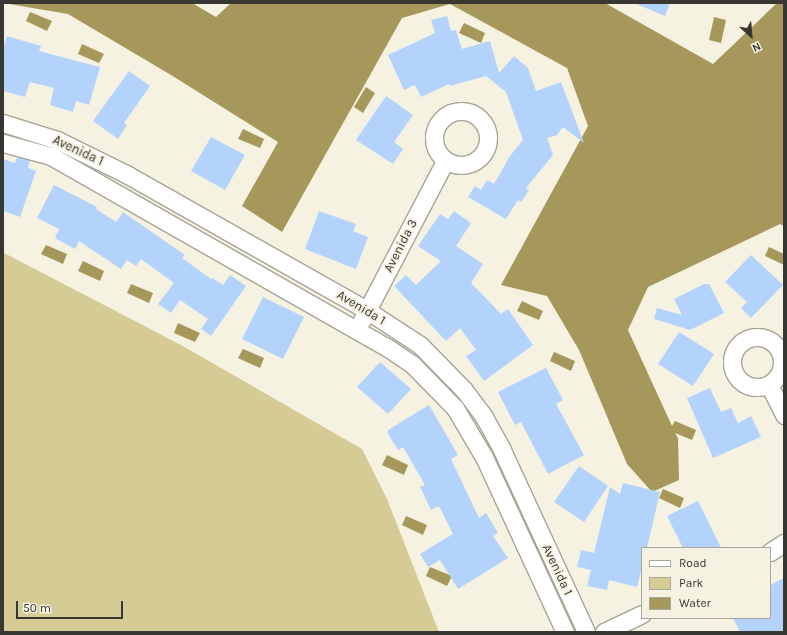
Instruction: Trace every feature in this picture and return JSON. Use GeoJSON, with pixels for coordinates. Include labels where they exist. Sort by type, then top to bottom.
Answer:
{"type":"FeatureCollection","features":[{"type":"Feature","properties":{"kind":"street","name":"Avenida 1"},"geometry":{"type":"LineString","coordinates":[[3,123],[57,140],[128,175],[368,311],[420,345],[464,390],[484,416],[502,450],[586,632]]}},
{"type":"Feature","properties":{"kind":"street","name":"Avenida 1"},"geometry":{"type":"LineString","coordinates":[[3,143],[51,156],[356,330],[412,364],[454,408],[484,457],[565,632]]}},
{"type":"Feature","properties":{"kind":"street","name":"Avenida 3"},"geometry":{"type":"LineString","coordinates":[[356,330],[368,311],[446,161]]}},
{"type":"Feature","properties":{"kind":"street"},"geometry":{"type":"LineString","coordinates":[[229,257],[240,239]]}},
{"type":"Feature","properties":{"kind":"street"},"geometry":{"type":"LineString","coordinates":[[769,385],[784,415]]}},
{"type":"Feature","properties":{"kind":"street"},"geometry":{"type":"LineString","coordinates":[[771,551],[784,543]]}},
{"type":"Feature","properties":{"kind":"street"},"geometry":{"type":"LineString","coordinates":[[604,632],[641,614]]}},
{"type":"Feature","properties":{"kind":"green space"},"geometry":{"type":"Polygon","coordinates":[[[3,253],[181,345],[362,449],[387,499],[439,632],[3,632],[3,253]]]}},
{"type":"Feature","properties":{"kind":"water"},"geometry":{"type":"Polygon","coordinates":[[[3,3],[192,3],[216,17],[231,3],[605,3],[713,64],[777,3],[784,3],[784,226],[780,224],[648,287],[628,330],[672,426],[675,421],[696,430],[692,440],[675,433],[678,438],[679,480],[652,492],[627,464],[579,350],[547,296],[501,285],[588,126],[567,68],[450,4],[402,18],[282,232],[242,206],[278,142],[171,75],[68,14],[3,3]]]}},
{"type":"Feature","properties":{"kind":"water"},"geometry":{"type":"Polygon","coordinates":[[[30,12],[52,21],[47,31],[26,21],[30,12]]]}},
{"type":"Feature","properties":{"kind":"water"},"geometry":{"type":"Polygon","coordinates":[[[714,17],[726,20],[721,43],[709,40],[714,17]]]}},
{"type":"Feature","properties":{"kind":"water"},"geometry":{"type":"Polygon","coordinates":[[[464,23],[485,33],[481,43],[459,33],[464,23]]]}},
{"type":"Feature","properties":{"kind":"water"},"geometry":{"type":"Polygon","coordinates":[[[82,44],[104,54],[99,63],[78,54],[82,44]]]}},
{"type":"Feature","properties":{"kind":"water"},"geometry":{"type":"Polygon","coordinates":[[[366,87],[375,93],[363,113],[354,107],[366,87]]]}},
{"type":"Feature","properties":{"kind":"water"},"geometry":{"type":"Polygon","coordinates":[[[243,129],[264,139],[260,148],[238,139],[243,129]]]}},
{"type":"Feature","properties":{"kind":"water"},"geometry":{"type":"Polygon","coordinates":[[[46,245],[67,254],[63,264],[41,254],[46,245]]]}},
{"type":"Feature","properties":{"kind":"water"},"geometry":{"type":"Polygon","coordinates":[[[769,247],[784,254],[784,265],[765,256],[769,247]]]}},
{"type":"Feature","properties":{"kind":"water"},"geometry":{"type":"Polygon","coordinates":[[[83,261],[104,271],[100,281],[78,271],[83,261]]]}},
{"type":"Feature","properties":{"kind":"water"},"geometry":{"type":"Polygon","coordinates":[[[131,284],[153,293],[149,303],[127,293],[131,284]]]}},
{"type":"Feature","properties":{"kind":"water"},"geometry":{"type":"Polygon","coordinates":[[[522,301],[543,311],[539,320],[517,311],[522,301]]]}},
{"type":"Feature","properties":{"kind":"water"},"geometry":{"type":"Polygon","coordinates":[[[178,323],[200,333],[195,342],[174,333],[178,323]]]}},
{"type":"Feature","properties":{"kind":"water"},"geometry":{"type":"Polygon","coordinates":[[[243,349],[264,358],[260,368],[238,358],[243,349]]]}},
{"type":"Feature","properties":{"kind":"water"},"geometry":{"type":"Polygon","coordinates":[[[554,352],[575,361],[571,371],[550,361],[554,352]]]}},
{"type":"Feature","properties":{"kind":"water"},"geometry":{"type":"Polygon","coordinates":[[[387,455],[408,465],[404,475],[382,465],[387,455]]]}},
{"type":"Feature","properties":{"kind":"water"},"geometry":{"type":"Polygon","coordinates":[[[663,489],[684,498],[680,508],[659,498],[663,489]]]}},
{"type":"Feature","properties":{"kind":"water"},"geometry":{"type":"Polygon","coordinates":[[[406,516],[427,525],[423,535],[402,525],[406,516]]]}},
{"type":"Feature","properties":{"kind":"water"},"geometry":{"type":"Polygon","coordinates":[[[430,567],[452,576],[447,586],[426,576],[430,567]]]}},
{"type":"Feature","properties":{"kind":"building"},"geometry":{"type":"Polygon","coordinates":[[[634,3],[670,3],[665,16],[634,3]]]}},
{"type":"Feature","properties":{"kind":"building"},"geometry":{"type":"Polygon","coordinates":[[[447,16],[451,31],[456,30],[462,49],[490,41],[499,73],[514,56],[528,68],[536,91],[561,82],[584,143],[563,127],[557,135],[547,138],[553,155],[526,188],[529,190],[521,202],[518,200],[506,219],[468,197],[475,186],[481,190],[487,180],[494,184],[510,156],[523,140],[506,92],[486,76],[450,86],[449,84],[421,97],[415,85],[404,90],[388,55],[435,33],[431,20],[447,16]]]}},
{"type":"Feature","properties":{"kind":"building"},"geometry":{"type":"Polygon","coordinates":[[[7,36],[41,46],[39,51],[100,67],[89,105],[76,101],[73,112],[50,105],[54,88],[30,82],[25,97],[3,91],[3,48],[7,36]]]}},
{"type":"Feature","properties":{"kind":"building"},"geometry":{"type":"Polygon","coordinates":[[[129,71],[150,86],[124,123],[127,125],[118,139],[93,121],[129,71]]]}},
{"type":"Feature","properties":{"kind":"building"},"geometry":{"type":"Polygon","coordinates":[[[386,96],[413,115],[394,142],[403,149],[393,164],[356,140],[386,96]]]}},
{"type":"Feature","properties":{"kind":"building"},"geometry":{"type":"Polygon","coordinates":[[[211,137],[245,155],[225,190],[191,171],[211,137]]]}},
{"type":"Feature","properties":{"kind":"building"},"geometry":{"type":"Polygon","coordinates":[[[17,157],[30,161],[28,168],[36,171],[20,217],[3,211],[3,159],[15,163],[17,157]]]}},
{"type":"Feature","properties":{"kind":"building"},"geometry":{"type":"Polygon","coordinates":[[[54,185],[97,207],[96,209],[116,222],[123,212],[185,255],[182,258],[211,279],[212,278],[223,285],[230,275],[246,286],[211,336],[201,329],[208,319],[180,300],[171,313],[158,304],[174,283],[141,259],[136,266],[127,260],[121,269],[79,241],[75,249],[55,238],[59,229],[37,218],[54,185]]]}},
{"type":"Feature","properties":{"kind":"building"},"geometry":{"type":"Polygon","coordinates":[[[319,211],[356,224],[353,231],[368,237],[356,269],[305,249],[319,211]]]}},
{"type":"Feature","properties":{"kind":"building"},"geometry":{"type":"Polygon","coordinates":[[[454,211],[471,223],[456,246],[483,264],[471,283],[501,314],[508,309],[533,345],[484,381],[466,356],[476,350],[460,328],[446,341],[394,286],[406,275],[416,285],[441,261],[418,246],[440,214],[448,219],[454,211]]]}},
{"type":"Feature","properties":{"kind":"building"},"geometry":{"type":"Polygon","coordinates":[[[751,255],[783,285],[751,318],[741,308],[747,302],[725,282],[751,255]]]}},
{"type":"Feature","properties":{"kind":"building"},"geometry":{"type":"Polygon","coordinates":[[[704,284],[709,284],[724,313],[690,330],[654,319],[657,308],[682,315],[674,299],[704,284]]]}},
{"type":"Feature","properties":{"kind":"building"},"geometry":{"type":"Polygon","coordinates":[[[263,297],[304,317],[283,359],[242,339],[263,297]]]}},
{"type":"Feature","properties":{"kind":"building"},"geometry":{"type":"Polygon","coordinates":[[[679,332],[714,354],[693,386],[658,364],[679,332]]]}},
{"type":"Feature","properties":{"kind":"building"},"geometry":{"type":"Polygon","coordinates":[[[380,362],[411,389],[388,414],[357,387],[380,362]]]}},
{"type":"Feature","properties":{"kind":"building"},"geometry":{"type":"Polygon","coordinates":[[[546,368],[563,400],[556,404],[584,455],[548,474],[521,422],[515,425],[498,392],[546,368]]]}},
{"type":"Feature","properties":{"kind":"building"},"geometry":{"type":"Polygon","coordinates":[[[710,388],[721,412],[731,408],[738,423],[751,416],[761,437],[713,458],[687,398],[710,388]]]}},
{"type":"Feature","properties":{"kind":"building"},"geometry":{"type":"Polygon","coordinates":[[[429,405],[458,455],[451,459],[479,518],[486,513],[498,533],[493,536],[508,558],[458,589],[440,560],[428,567],[420,554],[453,534],[439,506],[431,510],[420,487],[425,485],[403,447],[398,450],[388,434],[388,430],[429,405]]]}},
{"type":"Feature","properties":{"kind":"building"},"geometry":{"type":"Polygon","coordinates":[[[579,466],[608,486],[584,522],[554,502],[579,466]]]}},
{"type":"Feature","properties":{"kind":"building"},"geometry":{"type":"Polygon","coordinates":[[[623,483],[660,492],[647,547],[641,547],[641,572],[637,587],[609,580],[607,590],[587,586],[591,570],[577,567],[581,550],[594,553],[610,487],[620,494],[623,483]]]}},
{"type":"Feature","properties":{"kind":"building"},"geometry":{"type":"Polygon","coordinates":[[[698,501],[721,547],[682,547],[667,516],[698,501]]]}},
{"type":"Feature","properties":{"kind":"building"},"geometry":{"type":"Polygon","coordinates":[[[784,578],[784,632],[740,632],[734,619],[771,619],[771,584],[784,578]]]}}]}
